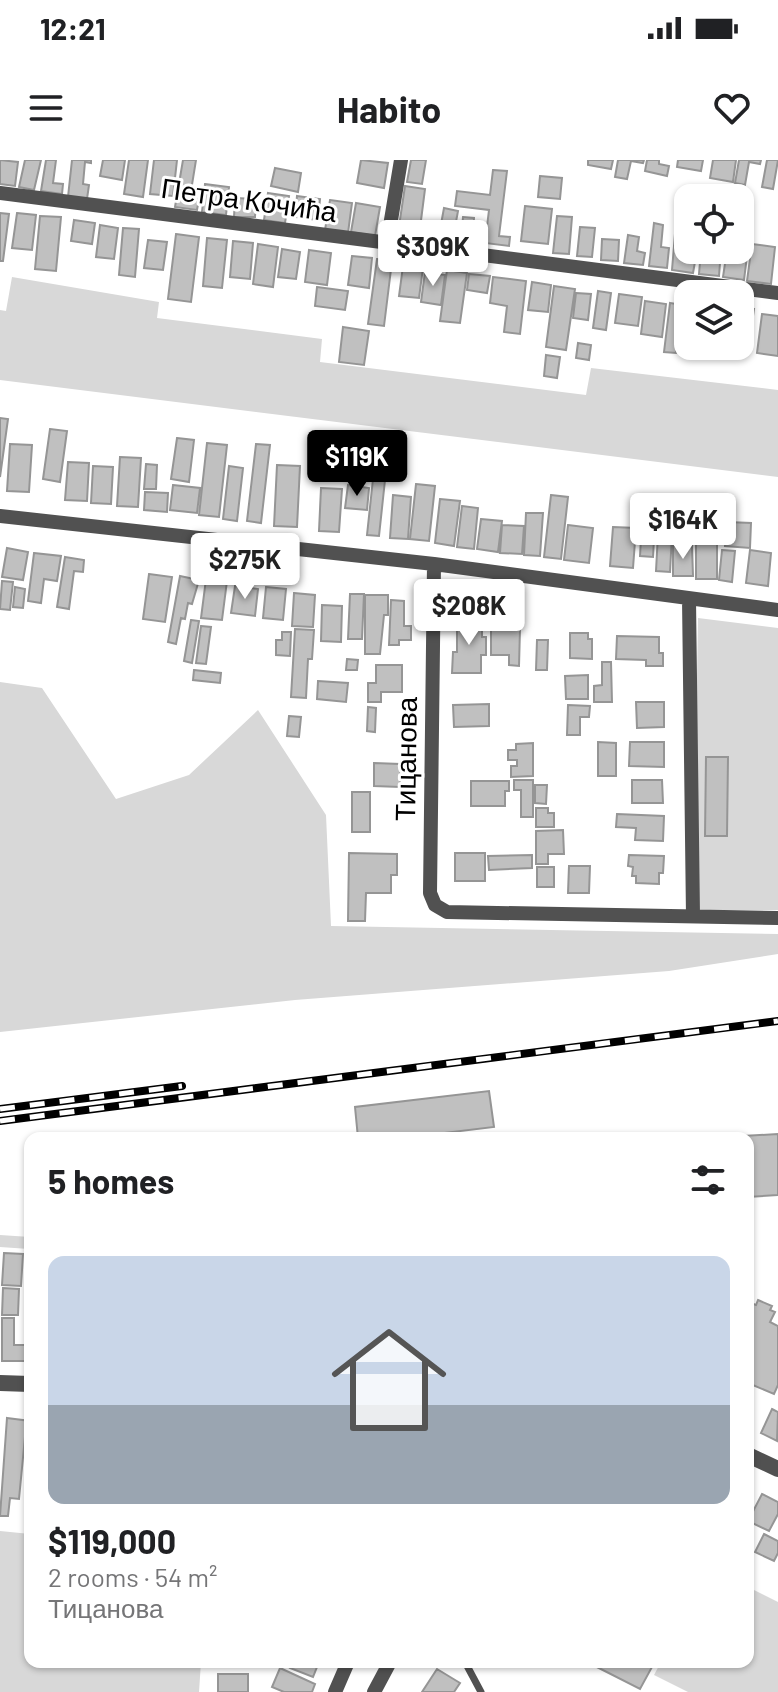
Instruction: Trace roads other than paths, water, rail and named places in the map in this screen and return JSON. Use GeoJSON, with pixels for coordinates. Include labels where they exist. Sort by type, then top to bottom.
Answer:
{"type":"FeatureCollection","features":[{"type":"Feature","properties":{"kind":"street"},"geometry":{"type":"LineString","coordinates":[[387,244],[401,160]]}},
{"type":"Feature","properties":{"kind":"street","name":"Петра Кочића"},"geometry":{"type":"LineString","coordinates":[[0,193],[778,293]]}},
{"type":"Feature","properties":{"kind":"street"},"geometry":{"type":"LineString","coordinates":[[0,516],[434,564],[778,610]]}},
{"type":"Feature","properties":{"kind":"street","name":"Тицанова"},"geometry":{"type":"LineString","coordinates":[[434,564],[430,893],[435,905],[447,912],[693,916]]}},
{"type":"Feature","properties":{"kind":"street"},"geometry":{"type":"LineString","coordinates":[[689,599],[693,916],[778,918]]}},
{"type":"Feature","properties":{"kind":"street"},"geometry":{"type":"LineString","coordinates":[[0,1383],[24,1384]]}},
{"type":"Feature","properties":{"kind":"street"},"geometry":{"type":"LineString","coordinates":[[754,1458],[778,1469]]}},
{"type":"Feature","properties":{"kind":"street"},"geometry":{"type":"LineString","coordinates":[[335,1692],[345,1668]]}},
{"type":"Feature","properties":{"kind":"street"},"geometry":{"type":"LineString","coordinates":[[374,1692],[387,1668]]}},
{"type":"Feature","properties":{"kind":"lane"},"geometry":{"type":"LineString","coordinates":[[468,1668],[481,1692]]}},
{"type":"Feature","properties":{"kind":"railway"},"geometry":{"type":"LineString","coordinates":[[0,1121],[778,1021]]}},
{"type":"Feature","properties":{"kind":"railway"},"geometry":{"type":"LineString","coordinates":[[0,1109],[182,1086]]}}]}
